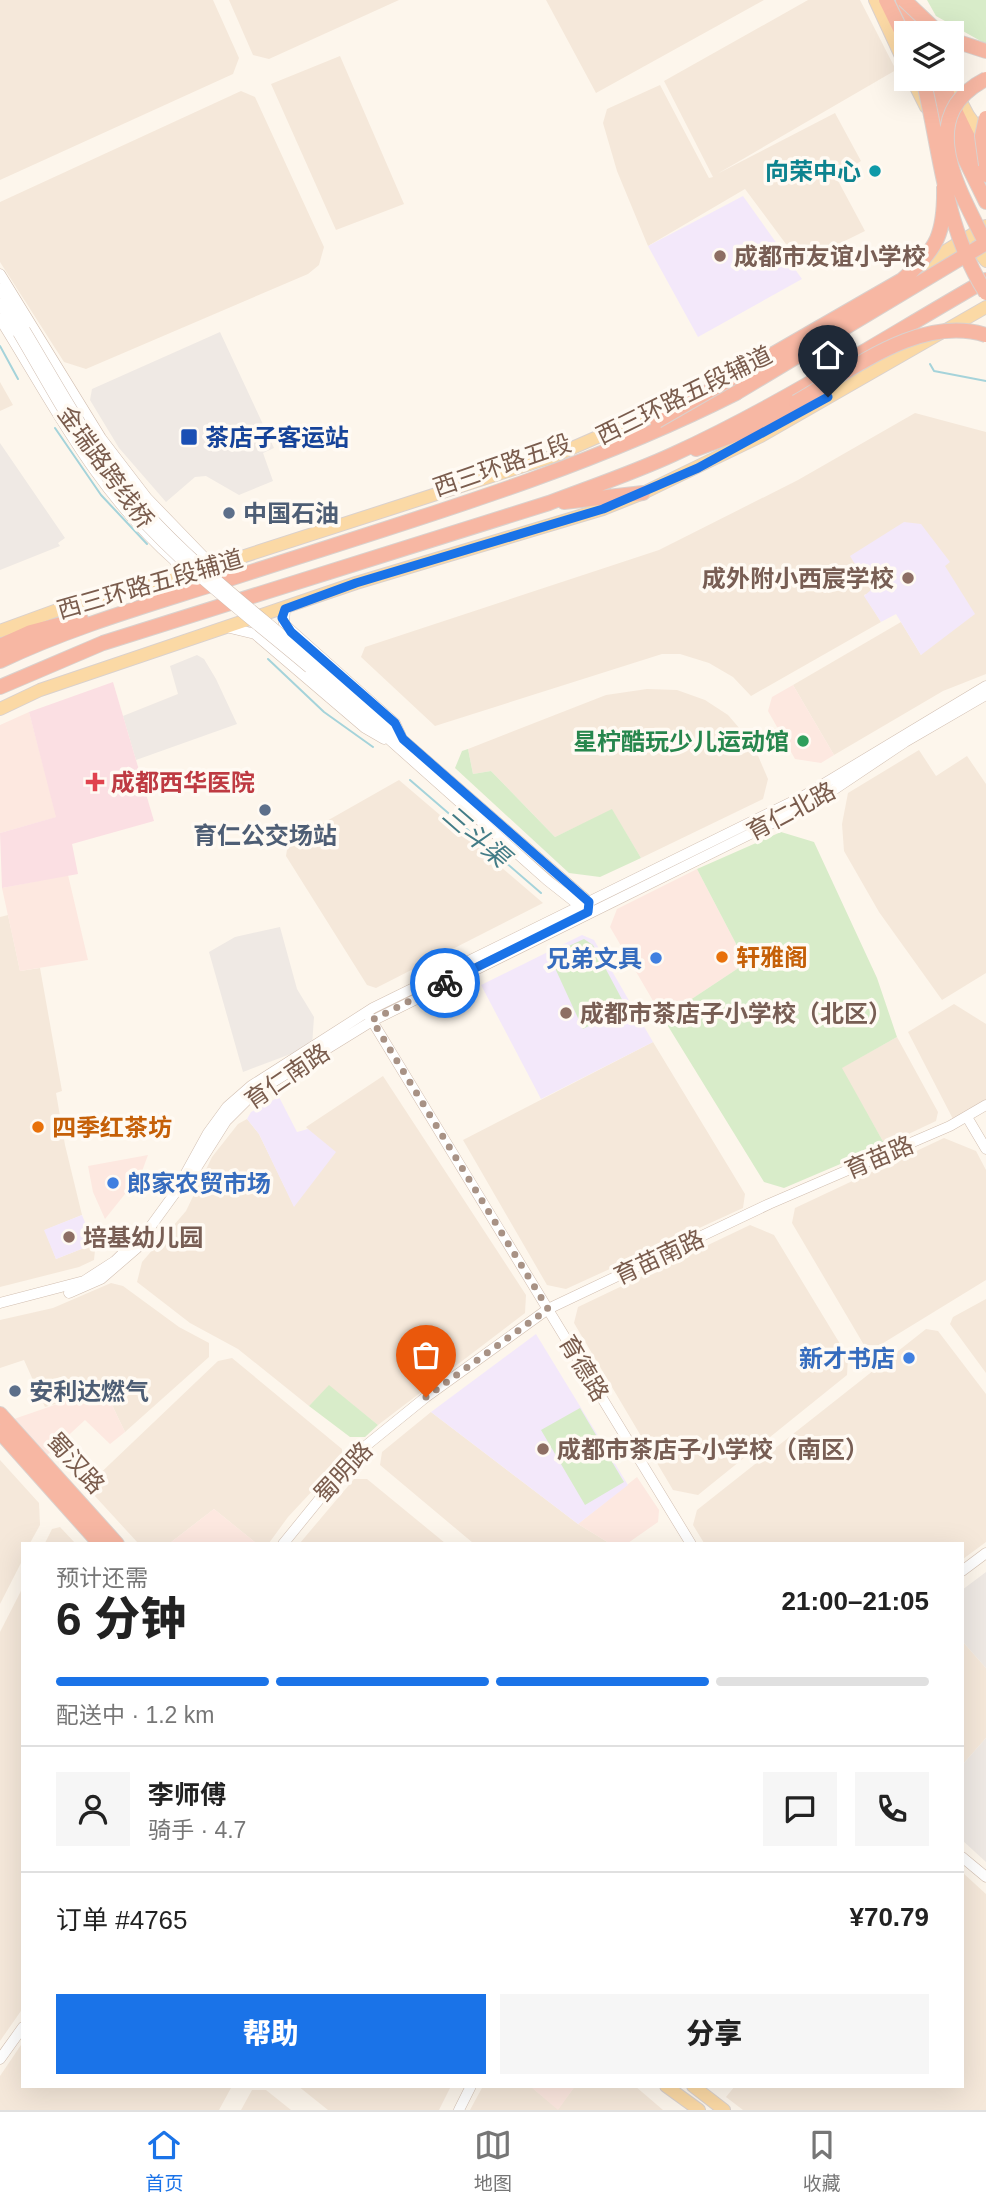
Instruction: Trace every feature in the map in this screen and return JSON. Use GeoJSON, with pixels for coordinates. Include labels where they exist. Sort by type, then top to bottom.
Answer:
{"type":"FeatureCollection","features":[{"type":"Feature","properties":{"kind":"highway"},"geometry":{"type":"LineString","coordinates":[[886,0],[896,21]]}},
{"type":"Feature","properties":{"kind":"highway"},"geometry":{"type":"LineString","coordinates":[[905,0],[914,21]]}},
{"type":"Feature","properties":{"kind":"highway"},"geometry":{"type":"LineString","coordinates":[[905,0],[923,21]]}},
{"type":"Feature","properties":{"kind":"highway"},"geometry":{"type":"LineString","coordinates":[[964,44],[986,51]]}},
{"type":"Feature","properties":{"kind":"highway"},"geometry":{"type":"LineString","coordinates":[[986,79],[975,85],[954,109],[947,126],[946,147],[953,175],[986,243]]}},
{"type":"Feature","properties":{"kind":"highway"},"geometry":{"type":"LineString","coordinates":[[926,91],[944,186],[966,257],[986,294]]}},
{"type":"Feature","properties":{"kind":"highway"},"geometry":{"type":"LineString","coordinates":[[930,91],[986,202]]}},
{"type":"Feature","properties":{"kind":"highway"},"geometry":{"type":"LineString","coordinates":[[946,91],[986,175]]}},
{"type":"Feature","properties":{"kind":"highway"},"geometry":{"type":"LineString","coordinates":[[986,118],[982,136],[986,165]]}},
{"type":"Feature","properties":{"kind":"highway"},"geometry":{"type":"LineString","coordinates":[[545,475],[657,421],[902,280],[935,246],[944,215],[944,186]]}},
{"type":"Feature","properties":{"kind":"highway","name":"西三环路五段"},"geometry":{"type":"LineString","coordinates":[[0,661],[124,613],[545,475],[649,436],[736,393],[986,243]]}},
{"type":"Feature","properties":{"kind":"highway","name":"西三环路五段"},"geometry":{"type":"LineString","coordinates":[[0,687],[103,643],[549,503],[674,454],[748,416],[986,280]]}},
{"type":"Feature","properties":{"kind":"highway"},"geometry":{"type":"LineString","coordinates":[[674,454],[715,444],[753,428],[897,344],[924,335],[953,330],[986,335]]}},
{"type":"Feature","properties":{"kind":"highway"},"geometry":{"type":"LineString","coordinates":[[549,503],[643,493]]}},
{"type":"Feature","properties":{"kind":"highway"},"geometry":{"type":"LineString","coordinates":[[0,646],[31,632],[92,615],[124,613]]}},
{"type":"Feature","properties":{"kind":"highway","name":"蜀汉路"},"geometry":{"type":"LineString","coordinates":[[1,1419],[98,1542]]}},
{"type":"Feature","properties":{"kind":"highway","name":"蜀汉路"},"geometry":{"type":"LineString","coordinates":[[1,1419],[115,1542]]}},
{"type":"Feature","properties":{"kind":"main road"},"geometry":{"type":"LineString","coordinates":[[875,0],[894,40]]}},
{"type":"Feature","properties":{"kind":"main road"},"geometry":{"type":"LineString","coordinates":[[905,0],[918,21]]}},
{"type":"Feature","properties":{"kind":"main road"},"geometry":{"type":"LineString","coordinates":[[918,91],[985,228]]}},
{"type":"Feature","properties":{"kind":"main road"},"geometry":{"type":"LineString","coordinates":[[955,91],[986,140]]}},
{"type":"Feature","properties":{"kind":"main road","name":"西三环路五段辅道"},"geometry":{"type":"LineString","coordinates":[[0,631],[82,601],[164,582],[225,564],[507,472],[603,436],[750,365],[985,228]]}},
{"type":"Feature","properties":{"kind":"main road"},"geometry":{"type":"LineString","coordinates":[[950,249],[970,247],[978,250],[986,261]]}},
{"type":"Feature","properties":{"kind":"main road"},"geometry":{"type":"LineString","coordinates":[[961,320],[986,294]]}},
{"type":"Feature","properties":{"kind":"main road"},"geometry":{"type":"LineString","coordinates":[[0,709],[52,686],[230,628],[356,583],[603,509],[643,493],[761,436],[986,307]]}},
{"type":"Feature","properties":{"kind":"main road"},"geometry":{"type":"LineString","coordinates":[[669,2088],[699,2110]]}},
{"type":"Feature","properties":{"kind":"main road"},"geometry":{"type":"LineString","coordinates":[[695,2088],[724,2110]]}},
{"type":"Feature","properties":{"kind":"street"},"geometry":{"type":"LineString","coordinates":[[0,274],[101,438],[147,498],[205,558],[225,564]]}},
{"type":"Feature","properties":{"kind":"street"},"geometry":{"type":"LineString","coordinates":[[0,289],[21,332]]}},
{"type":"Feature","properties":{"kind":"street"},"geometry":{"type":"LineString","coordinates":[[0,304],[21,332]]}},
{"type":"Feature","properties":{"kind":"street"},"geometry":{"type":"LineString","coordinates":[[0,319],[80,453],[112,498],[175,561],[177,571],[164,582]]}},
{"type":"Feature","properties":{"kind":"street","name":"金瑞路跨线桥"},"geometry":{"type":"LineString","coordinates":[[21,332],[89,436],[134,498],[163,530],[400,743]]}},
{"type":"Feature","properties":{"kind":"street"},"geometry":{"type":"LineString","coordinates":[[285,609],[284,624],[395,723],[400,743]]}},
{"type":"Feature","properties":{"kind":"street"},"geometry":{"type":"LineString","coordinates":[[230,628],[255,634],[365,728],[400,743],[586,907],[802,797],[986,686]]}},
{"type":"Feature","properties":{"kind":"street","name":"育仁北路"},"geometry":{"type":"LineString","coordinates":[[586,907],[817,801],[905,742],[986,695]]}},
{"type":"Feature","properties":{"kind":"street","name":"育仁南路"},"geometry":{"type":"LineString","coordinates":[[0,1308],[86,1288],[118,1267],[153,1232],[179,1197],[205,1150],[226,1121],[252,1096],[370,1016],[586,907]]}},
{"type":"Feature","properties":{"kind":"street"},"geometry":{"type":"LineString","coordinates":[[0,1303],[84,1281],[108,1266],[151,1226],[175,1193],[208,1132],[227,1107],[251,1086],[370,1016]]}},
{"type":"Feature","properties":{"kind":"street","name":"育德路"},"geometry":{"type":"LineString","coordinates":[[370,1016],[690,1542]]}},
{"type":"Feature","properties":{"kind":"street","name":"育苗路"},"geometry":{"type":"LineString","coordinates":[[769,1204],[967,1117],[986,1105]]}},
{"type":"Feature","properties":{"kind":"street"},"geometry":{"type":"LineString","coordinates":[[967,1117],[986,1149]]}},
{"type":"Feature","properties":{"kind":"street","name":"育苗南路"},"geometry":{"type":"LineString","coordinates":[[548,1309],[769,1204]]}},
{"type":"Feature","properties":{"kind":"street","name":"蜀明路"},"geometry":{"type":"LineString","coordinates":[[285,1542],[357,1453],[426,1397],[548,1309]]}},
{"type":"Feature","properties":{"kind":"street"},"geometry":{"type":"LineString","coordinates":[[964,1570],[986,1553]]}},
{"type":"Feature","properties":{"kind":"street"},"geometry":{"type":"LineString","coordinates":[[964,1859],[986,1877]]}},
{"type":"Feature","properties":{"kind":"street"},"geometry":{"type":"LineString","coordinates":[[0,2059],[21,2030]]}},
{"type":"Feature","properties":{"kind":"street"},"geometry":{"type":"LineString","coordinates":[[459,2110],[470,2088]]}},
{"type":"Feature","properties":{"kind":"shaded area"},"geometry":{"type":"Polygon","coordinates":[[[0,0],[213,0],[239,58],[233,74],[0,180],[0,0]]]}},
{"type":"Feature","properties":{"kind":"shaded area"},"geometry":{"type":"Polygon","coordinates":[[[229,0],[399,0],[269,59],[253,55],[229,0]]]}},
{"type":"Feature","properties":{"kind":"shaded area"},"geometry":{"type":"Polygon","coordinates":[[[546,0],[764,0],[596,93],[546,0]]]}},
{"type":"Feature","properties":{"kind":"shaded area"},"geometry":{"type":"Polygon","coordinates":[[[808,0],[860,0],[894,66],[894,71],[717,174],[835,113],[861,161],[836,177],[865,231],[800,263],[745,189],[648,246],[617,171],[603,123],[607,109],[660,85],[709,178],[713,177],[664,81],[808,0]]]}},
{"type":"Feature","properties":{"kind":"shaded area"},"geometry":{"type":"Polygon","coordinates":[[[340,56],[404,204],[336,230],[271,84],[340,56]]]}},
{"type":"Feature","properties":{"kind":"shaded area"},"geometry":{"type":"Polygon","coordinates":[[[241,91],[255,97],[324,247],[319,265],[308,274],[86,369],[64,362],[0,262],[0,202],[241,91]]]}},
{"type":"Feature","properties":{"kind":"shaded area","name":"成都市友谊小学校"},"geometry":{"type":"Polygon","coordinates":[[[743,196],[802,279],[698,337],[648,246],[743,196]]]}},
{"type":"Feature","properties":{"kind":"shaded area"},"geometry":{"type":"Polygon","coordinates":[[[220,332],[274,448],[263,453],[273,481],[239,495],[206,476],[195,477],[166,502],[119,448],[90,400],[92,389],[220,332]]]}},
{"type":"Feature","properties":{"kind":"shaded area"},"geometry":{"type":"Polygon","coordinates":[[[0,382],[13,405],[0,411],[0,382]]]}},
{"type":"Feature","properties":{"kind":"shaded area"},"geometry":{"type":"Polygon","coordinates":[[[915,413],[986,432],[986,674],[943,691],[834,755],[793,685],[901,622],[921,655],[944,566],[949,562],[864,595],[881,622],[751,696],[733,677],[709,663],[680,654],[662,654],[435,726],[361,657],[365,647],[659,550],[798,480],[915,413]]]}},
{"type":"Feature","properties":{"kind":"shaded area"},"geometry":{"type":"Polygon","coordinates":[[[0,443],[65,538],[58,543],[60,546],[0,570],[0,443]]]}},
{"type":"Feature","properties":{"kind":"shaded area","name":"成外附小西宸学校"},"geometry":{"type":"Polygon","coordinates":[[[904,522],[921,524],[950,562],[945,566],[975,614],[921,655],[896,614],[881,622],[864,596],[871,590],[850,556],[904,522]]]}},
{"type":"Feature","properties":{"kind":"shaded area"},"geometry":{"type":"Polygon","coordinates":[[[197,655],[204,659],[216,679],[237,724],[136,760],[123,716],[178,694],[170,666],[197,655]]]}},
{"type":"Feature","properties":{"kind":"shaded area","name":"成都西华医院"},"geometry":{"type":"Polygon","coordinates":[[[113,682],[154,821],[72,844],[78,874],[2,888],[0,833],[56,817],[29,712],[113,682]]]}},
{"type":"Feature","properties":{"kind":"shaded area"},"geometry":{"type":"Polygon","coordinates":[[[793,685],[834,755],[821,763],[795,759],[768,711],[772,697],[793,685]]]}},
{"type":"Feature","properties":{"kind":"shaded area"},"geometry":{"type":"Polygon","coordinates":[[[647,689],[677,690],[705,700],[728,715],[753,744],[768,779],[763,799],[641,858],[612,810],[555,837],[491,771],[473,774],[468,749],[606,695],[647,689]]]}},
{"type":"Feature","properties":{"kind":"shaded area"},"geometry":{"type":"Polygon","coordinates":[[[29,712],[57,817],[0,833],[0,725],[29,712]]]}},
{"type":"Feature","properties":{"kind":"shaded area"},"geometry":{"type":"Polygon","coordinates":[[[919,750],[936,776],[967,756],[986,784],[986,973],[942,1000],[879,912],[844,851],[842,824],[848,793],[919,750]]]}},
{"type":"Feature","properties":{"kind":"shaded area"},"geometry":{"type":"Polygon","coordinates":[[[399,780],[543,903],[376,988],[367,985],[286,856],[288,843],[399,780]]]}},
{"type":"Feature","properties":{"kind":"shaded area"},"geometry":{"type":"Polygon","coordinates":[[[697,869],[746,963],[663,1018],[610,927],[617,909],[697,869]]]}},
{"type":"Feature","properties":{"kind":"shaded area"},"geometry":{"type":"Polygon","coordinates":[[[68,875],[88,960],[20,971],[2,888],[68,875]]]}},
{"type":"Feature","properties":{"kind":"shaded area"},"geometry":{"type":"Polygon","coordinates":[[[8,915],[20,971],[40,968],[62,1091],[56,1093],[82,1215],[45,1230],[56,1259],[94,1244],[95,1250],[94,1260],[79,1267],[0,1287],[0,917],[8,915]]]}},
{"type":"Feature","properties":{"kind":"shaded area"},"geometry":{"type":"Polygon","coordinates":[[[280,927],[297,989],[314,1017],[312,1046],[243,1072],[209,952],[235,937],[280,927]]]}},
{"type":"Feature","properties":{"kind":"shaded area","name":"成都市茶店子小学校（北区）"},"geometry":{"type":"Polygon","coordinates":[[[582,935],[594,940],[653,1042],[541,1099],[481,985],[582,935]]]}},
{"type":"Feature","properties":{"kind":"shaded area"},"geometry":{"type":"Polygon","coordinates":[[[954,1004],[986,1024],[986,1101],[953,1119],[908,1032],[954,1004]]]}},
{"type":"Feature","properties":{"kind":"shaded area"},"geometry":{"type":"Polygon","coordinates":[[[897,1037],[938,1112],[936,1121],[885,1145],[841,1068],[897,1037]]]}},
{"type":"Feature","properties":{"kind":"shaded area"},"geometry":{"type":"Polygon","coordinates":[[[653,1042],[745,1194],[743,1208],[566,1289],[547,1285],[463,1140],[653,1042]]]}},
{"type":"Feature","properties":{"kind":"shaded area"},"geometry":{"type":"Polygon","coordinates":[[[383,1076],[526,1295],[525,1313],[378,1425],[329,1386],[309,1406],[238,1349],[190,1323],[137,1282],[142,1262],[186,1211],[212,1157],[238,1124],[247,1119],[259,1134],[294,1206],[308,1129],[306,1127],[383,1076]]]}},
{"type":"Feature","properties":{"kind":"shaded area"},"geometry":{"type":"Polygon","coordinates":[[[279,1097],[297,1132],[308,1129],[336,1152],[294,1207],[259,1134],[247,1119],[251,1112],[279,1097]]]}},
{"type":"Feature","properties":{"kind":"shaded area"},"geometry":{"type":"Polygon","coordinates":[[[944,1138],[976,1151],[986,1170],[986,1280],[880,1345],[864,1345],[792,1223],[795,1208],[944,1138]]]}},
{"type":"Feature","properties":{"kind":"shaded area","name":"郎家农贸市场"},"geometry":{"type":"Polygon","coordinates":[[[148,1155],[141,1174],[105,1219],[93,1192],[88,1166],[148,1155]]]}},
{"type":"Feature","properties":{"kind":"shaded area","name":"培基幼儿园"},"geometry":{"type":"Polygon","coordinates":[[[82,1215],[94,1244],[56,1259],[44,1230],[82,1215]]]}},
{"type":"Feature","properties":{"kind":"shaded area"},"geometry":{"type":"Polygon","coordinates":[[[750,1225],[774,1235],[848,1357],[847,1375],[698,1495],[673,1490],[574,1323],[578,1307],[750,1225]]]}},
{"type":"Feature","properties":{"kind":"shaded area"},"geometry":{"type":"Polygon","coordinates":[[[111,1283],[123,1286],[179,1327],[209,1343],[209,1357],[125,1432],[100,1380],[66,1401],[45,1407],[24,1360],[0,1368],[0,1320],[53,1308],[111,1283]]]}},
{"type":"Feature","properties":{"kind":"shaded area"},"geometry":{"type":"Polygon","coordinates":[[[986,1299],[986,1373],[950,1324],[953,1317],[986,1299]]]}},
{"type":"Feature","properties":{"kind":"shaded area"},"geometry":{"type":"Polygon","coordinates":[[[926,1329],[938,1331],[986,1394],[986,1542],[964,1558],[964,1542],[703,1542],[693,1525],[697,1510],[926,1329]]]}},
{"type":"Feature","properties":{"kind":"shaded area","name":"成都市茶店子小学校（南区）"},"geometry":{"type":"Polygon","coordinates":[[[536,1334],[628,1485],[578,1524],[431,1412],[536,1334]]]}},
{"type":"Feature","properties":{"kind":"shaded area"},"geometry":{"type":"Polygon","coordinates":[[[232,1358],[342,1449],[342,1459],[288,1517],[270,1542],[255,1542],[214,1509],[171,1542],[137,1542],[93,1494],[90,1483],[218,1361],[232,1358]]]}},
{"type":"Feature","properties":{"kind":"shaded area"},"geometry":{"type":"Polygon","coordinates":[[[100,1380],[125,1432],[110,1444],[85,1420],[45,1457],[14,1419],[66,1401],[100,1380]]]}},
{"type":"Feature","properties":{"kind":"shaded area"},"geometry":{"type":"Polygon","coordinates":[[[431,1412],[578,1524],[607,1542],[472,1542],[380,1465],[382,1452],[431,1412]]]}},
{"type":"Feature","properties":{"kind":"shaded area"},"geometry":{"type":"Polygon","coordinates":[[[0,1460],[39,1503],[40,1525],[31,1542],[21,1542],[21,1563],[0,1604],[0,1460]]]}},
{"type":"Feature","properties":{"kind":"shaded area"},"geometry":{"type":"Polygon","coordinates":[[[637,1477],[659,1510],[658,1522],[629,1542],[607,1542],[578,1524],[637,1477]]]}},
{"type":"Feature","properties":{"kind":"shaded area"},"geometry":{"type":"Polygon","coordinates":[[[354,1479],[367,1479],[444,1542],[301,1542],[354,1479]]]}},
{"type":"Feature","properties":{"kind":"shaded area"},"geometry":{"type":"Polygon","coordinates":[[[214,1509],[255,1542],[171,1542],[214,1509]]]}},
{"type":"Feature","properties":{"kind":"shaded area"},"geometry":{"type":"Polygon","coordinates":[[[60,1527],[74,1542],[46,1542],[52,1529],[60,1527]]]}},
{"type":"Feature","properties":{"kind":"shaded area"},"geometry":{"type":"Polygon","coordinates":[[[986,1572],[986,1668],[964,1643],[964,1588],[986,1572]]]}},
{"type":"Feature","properties":{"kind":"shaded area"},"geometry":{"type":"Polygon","coordinates":[[[21,1591],[21,2011],[0,2041],[0,1632],[21,1591]]]}},
{"type":"Feature","properties":{"kind":"shaded area"},"geometry":{"type":"Polygon","coordinates":[[[964,1643],[986,1668],[986,1738],[964,1763],[964,1643]]]}},
{"type":"Feature","properties":{"kind":"shaded area"},"geometry":{"type":"Polygon","coordinates":[[[986,1738],[986,1862],[964,1842],[964,1763],[986,1738]]]}},
{"type":"Feature","properties":{"kind":"shaded area"},"geometry":{"type":"Polygon","coordinates":[[[964,1874],[986,1894],[986,2110],[743,2110],[726,2097],[733,2088],[964,2088],[964,1874]]]}},
{"type":"Feature","properties":{"kind":"shaded area"},"geometry":{"type":"Polygon","coordinates":[[[21,2045],[21,2088],[231,2088],[219,2110],[0,2110],[0,2076],[21,2045]]]}},
{"type":"Feature","properties":{"kind":"shaded area"},"geometry":{"type":"Polygon","coordinates":[[[300,2088],[450,2088],[439,2110],[328,2110],[300,2088]]]}},
{"type":"Feature","properties":{"kind":"shaded area"},"geometry":{"type":"Polygon","coordinates":[[[482,2088],[532,2088],[558,2109],[574,2088],[637,2088],[663,2110],[470,2110],[482,2088]]]}},
{"type":"Feature","properties":{"kind":"shaded area"},"geometry":{"type":"Polygon","coordinates":[[[532,2088],[574,2088],[558,2110],[532,2088]]]}},
{"type":"Feature","properties":{"kind":"shaded area"},"geometry":{"type":"Polygon","coordinates":[[[252,2090],[266,2090],[291,2110],[241,2110],[252,2090]]]}},
{"type":"Feature","properties":{"kind":"green space"},"geometry":{"type":"Polygon","coordinates":[[[927,0],[986,0],[986,44],[964,32],[964,21],[945,21],[936,16],[927,0]]]}},
{"type":"Feature","properties":{"kind":"green space"},"geometry":{"type":"Polygon","coordinates":[[[468,749],[473,774],[491,771],[555,837],[612,809],[641,858],[600,877],[569,873],[455,768],[462,751],[468,749]]]}},
{"type":"Feature","properties":{"kind":"green space"},"geometry":{"type":"Polygon","coordinates":[[[781,832],[814,842],[877,978],[897,1037],[842,1068],[885,1145],[784,1188],[764,1182],[663,1018],[746,963],[697,869],[781,832]]]}},
{"type":"Feature","properties":{"kind":"green space"},"geometry":{"type":"Polygon","coordinates":[[[584,939],[593,945],[626,1007],[583,1029],[549,955],[584,939]]]}},
{"type":"Feature","properties":{"kind":"green space"},"geometry":{"type":"Polygon","coordinates":[[[329,1385],[378,1425],[365,1437],[350,1437],[309,1406],[329,1385]]]}},
{"type":"Feature","properties":{"kind":"green space"},"geometry":{"type":"Polygon","coordinates":[[[580,1408],[624,1482],[585,1505],[541,1430],[580,1408]]]}},
{"type":"Feature","properties":{"kind":"waterway","name":"三斗渠"},"geometry":{"type":"LineString","coordinates":[[0,346],[18,379]]}},
{"type":"Feature","properties":{"kind":"waterway"},"geometry":{"type":"LineString","coordinates":[[930,364],[934,371],[986,381]]}},
{"type":"Feature","properties":{"kind":"waterway","name":"三斗渠"},"geometry":{"type":"LineString","coordinates":[[55,428],[101,495],[147,544]]}},
{"type":"Feature","properties":{"kind":"waterway","name":"三斗渠"},"geometry":{"type":"LineString","coordinates":[[268,659],[324,712],[373,747]]}},
{"type":"Feature","properties":{"kind":"waterway","name":"三斗渠"},"geometry":{"type":"LineString","coordinates":[[410,780],[541,893]]}},
{"type":"Feature","properties":{"kind":"way so far"},"geometry":{"type":"LineString","coordinates":[[426,1397],[548,1309],[372,1020],[445,983]]}},
{"type":"Feature","properties":{"kind":"place","name":"向荣中心"},"geometry":{"type":"Point","coordinates":[875,171]}},
{"type":"Feature","properties":{"kind":"place","name":"成都市友谊小学校"},"geometry":{"type":"Point","coordinates":[720,256]}},
{"type":"Feature","properties":{"kind":"place","name":"茶店子客运站"},"geometry":{"type":"Point","coordinates":[189,437]}},
{"type":"Feature","properties":{"kind":"place","name":"中国石油"},"geometry":{"type":"Point","coordinates":[229,513]}},
{"type":"Feature","properties":{"kind":"place","name":"成外附小西宸学校"},"geometry":{"type":"Point","coordinates":[908,578]}},
{"type":"Feature","properties":{"kind":"place","name":"星柠酷玩少儿运动馆"},"geometry":{"type":"Point","coordinates":[803,741]}},
{"type":"Feature","properties":{"kind":"place","name":"成都西华医院"},"geometry":{"type":"Point","coordinates":[95,782]}},
{"type":"Feature","properties":{"kind":"place","name":"育仁公交场站"},"geometry":{"type":"Point","coordinates":[265,810]}},
{"type":"Feature","properties":{"kind":"place","name":"轩雅阁"},"geometry":{"type":"Point","coordinates":[722,957]}},
{"type":"Feature","properties":{"kind":"place","name":"兄弟文具"},"geometry":{"type":"Point","coordinates":[656,958]}},
{"type":"Feature","properties":{"kind":"place","name":"成都市茶店子小学校（北区）"},"geometry":{"type":"Point","coordinates":[566,1013]}},
{"type":"Feature","properties":{"kind":"place","name":"四季红茶坊"},"geometry":{"type":"Point","coordinates":[38,1127]}},
{"type":"Feature","properties":{"kind":"place","name":"郎家农贸市场"},"geometry":{"type":"Point","coordinates":[113,1183]}},
{"type":"Feature","properties":{"kind":"place","name":"培基幼儿园"},"geometry":{"type":"Point","coordinates":[69,1237]}},
{"type":"Feature","properties":{"kind":"place","name":"新才书店"},"geometry":{"type":"Point","coordinates":[909,1358]}},
{"type":"Feature","properties":{"kind":"place","name":"安利达燃气"},"geometry":{"type":"Point","coordinates":[15,1391]}},
{"type":"Feature","properties":{"kind":"place","name":"成都市茶店子小学校（南区）"},"geometry":{"type":"Point","coordinates":[543,1449]}},
{"type":"Feature","properties":{"kind":"route"},"geometry":{"type":"LineString","coordinates":[[445,983],[588,912],[589,902],[403,739],[395,723],[291,632],[282,618],[285,609],[356,583],[603,509],[698,468],[761,436],[828,397]]}}]}
